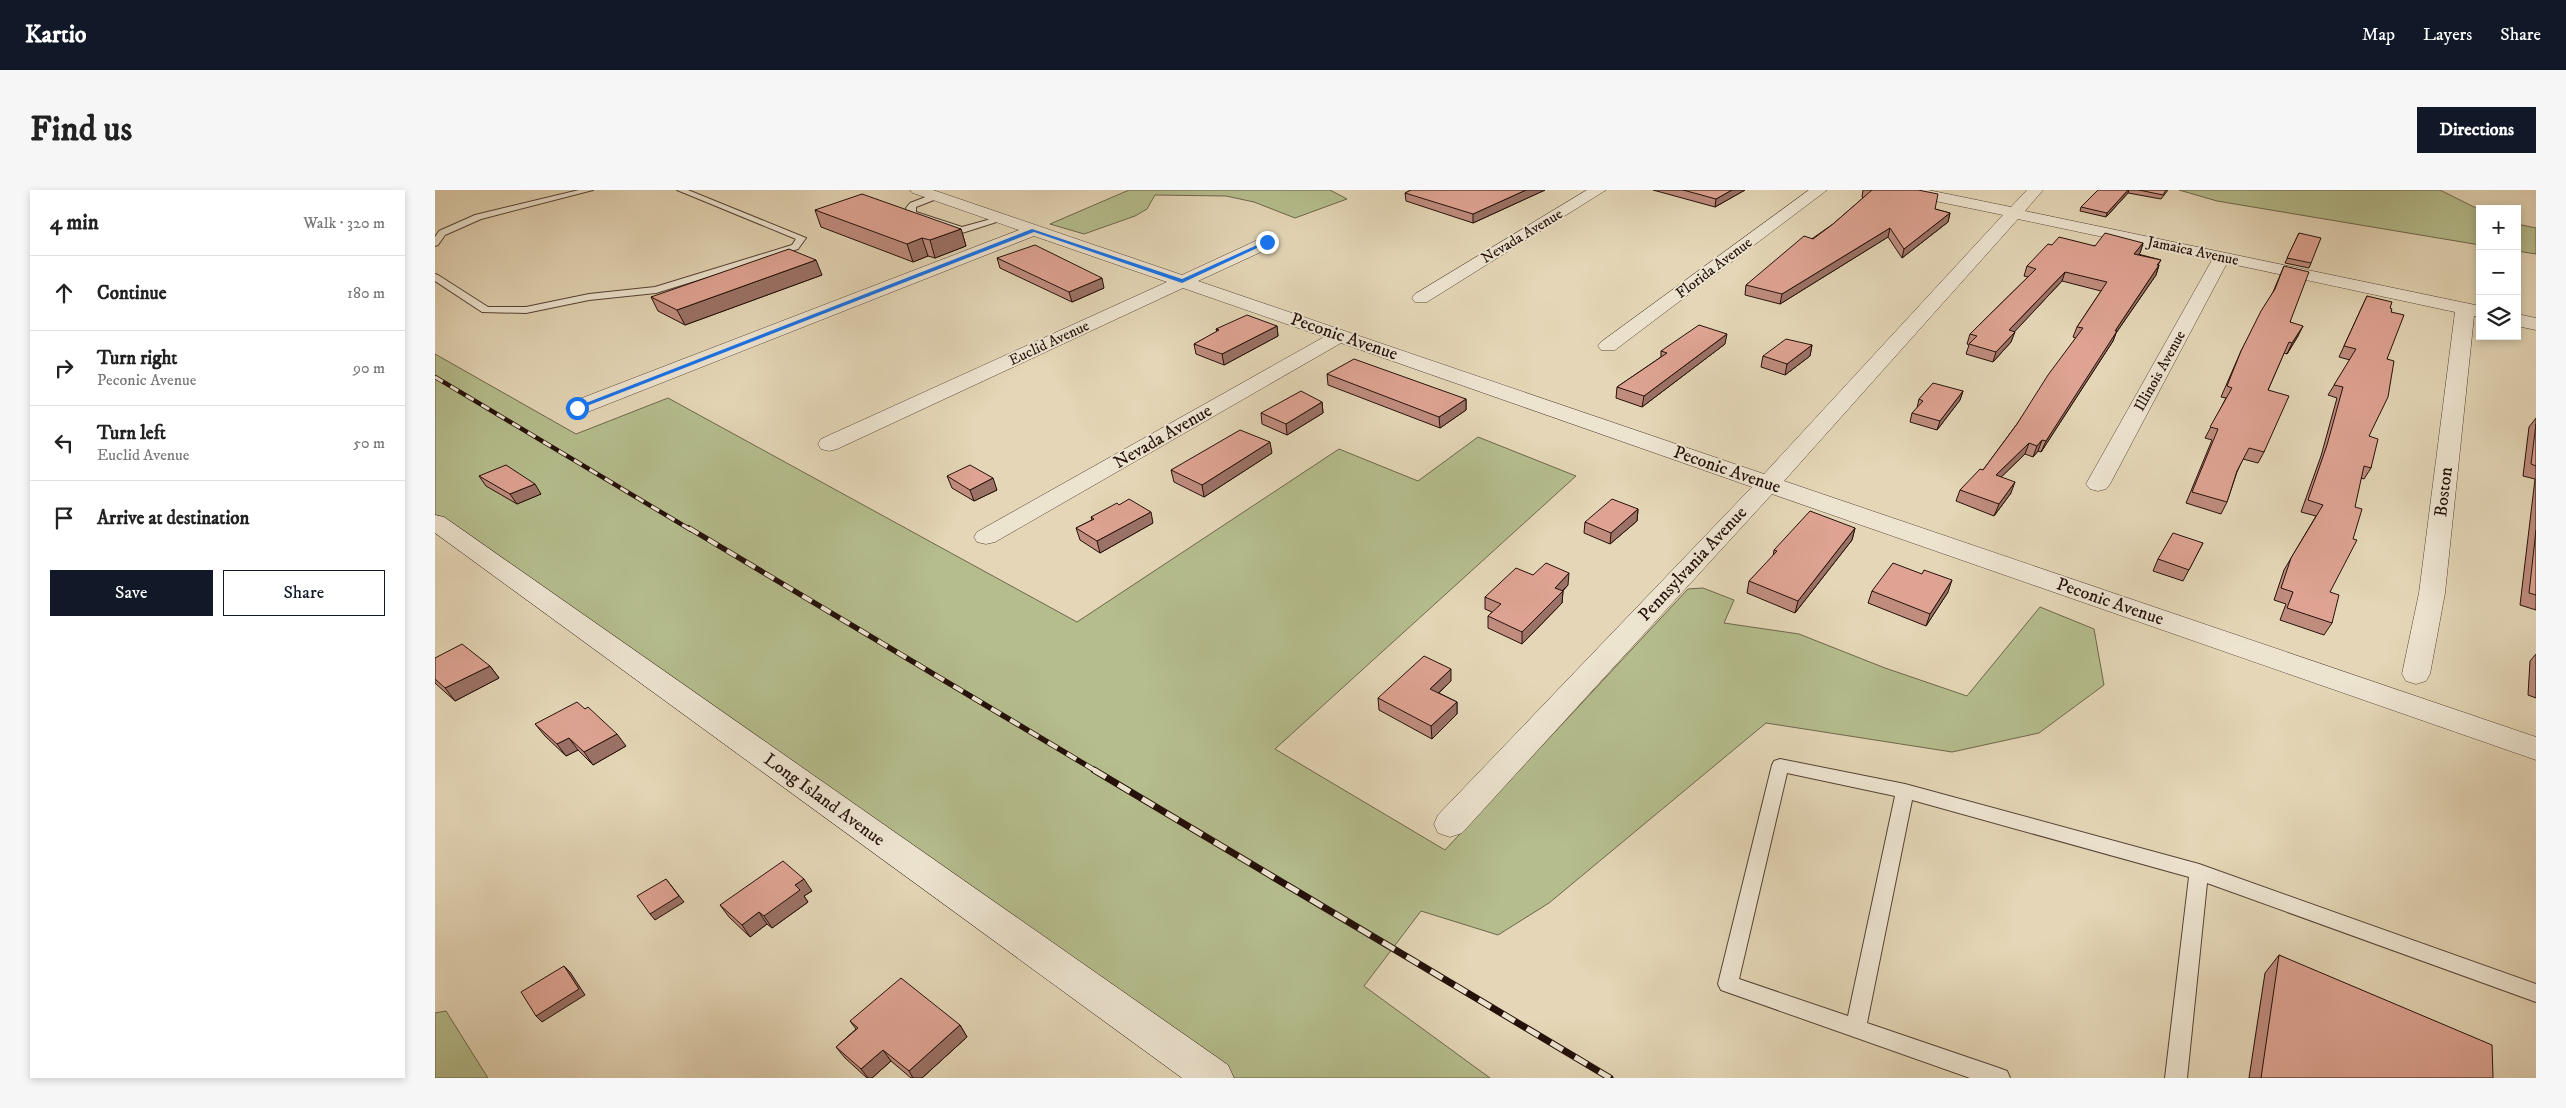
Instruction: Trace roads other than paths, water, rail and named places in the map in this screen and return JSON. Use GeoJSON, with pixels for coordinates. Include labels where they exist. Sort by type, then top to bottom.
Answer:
{"type":"FeatureCollection","features":[{"type":"Feature","properties":{"kind":"street","name":"Nevada Avenue"},"geometry":{"type":"LineString","coordinates":[[1421,298],[1598,190]]}},
{"type":"Feature","properties":{"kind":"street","name":"Florida Avenue"},"geometry":{"type":"LineString","coordinates":[[1608,346],[1819,190]]}},
{"type":"Feature","properties":{"kind":"street","name":"Jamaica Avenue"},"geometry":{"type":"LineString","coordinates":[[1906,190],[2473,311]]}},
{"type":"Feature","properties":{"kind":"street","name":"Pennsylvania Avenue"},"geometry":{"type":"LineString","coordinates":[[1450,824],[1768,484],[2035,190]]}},
{"type":"Feature","properties":{"kind":"street","name":"Peconic Avenue"},"geometry":{"type":"LineString","coordinates":[[927,193],[2536,750]]}},
{"type":"Feature","properties":{"kind":"street"},"geometry":{"type":"LineString","coordinates":[[577,408],[1034,230]]}},
{"type":"Feature","properties":{"kind":"street","name":"Euclid Avenue"},"geometry":{"type":"LineString","coordinates":[[829,444],[1267,242]]}},
{"type":"Feature","properties":{"kind":"street","name":"Illinois Avenue"},"geometry":{"type":"LineString","coordinates":[[2098,484],[2222,258]]}},
{"type":"Feature","properties":{"kind":"street","name":"Boston"},"geometry":{"type":"LineString","coordinates":[[2416,674],[2432,593],[2473,311]]}},
{"type":"Feature","properties":{"kind":"street"},"geometry":{"type":"LineString","coordinates":[[2521,321],[2536,324]]}},
{"type":"Feature","properties":{"kind":"street","name":"Nevada Avenue"},"geometry":{"type":"LineString","coordinates":[[986,537],[1340,336]]}},
{"type":"Feature","properties":{"kind":"street","name":"Long Island Avenue"},"geometry":{"type":"LineString","coordinates":[[435,522],[1214,1078]]}},
{"type":"Feature","properties":{"kind":"lane"},"geometry":{"type":"LineString","coordinates":[[435,243],[442,233],[478,217],[589,190]]}},
{"type":"Feature","properties":{"kind":"lane"},"geometry":{"type":"LineString","coordinates":[[435,277],[486,310],[526,310],[589,297],[656,290],[795,247],[801,238],[681,190]]}},
{"type":"Feature","properties":{"kind":"lane"},"geometry":{"type":"LineString","coordinates":[[1999,1078],[1857,1027],[1728,984],[1780,765],[1905,791],[2199,872],[2536,993]]}},
{"type":"Feature","properties":{"kind":"lane"},"geometry":{"type":"LineString","coordinates":[[1857,1027],[1905,791]]}},
{"type":"Feature","properties":{"kind":"lane"},"geometry":{"type":"LineString","coordinates":[[2176,1078],[2199,872]]}},
{"type":"Feature","properties":{"kind":"railway"},"geometry":{"type":"LineString","coordinates":[[435,377],[691,530]]}},
{"type":"Feature","properties":{"kind":"railway"},"geometry":{"type":"LineString","coordinates":[[689,528],[1096,771]]}},
{"type":"Feature","properties":{"kind":"railway"},"geometry":{"type":"LineString","coordinates":[[1094,770],[1610,1078]]}}]}
